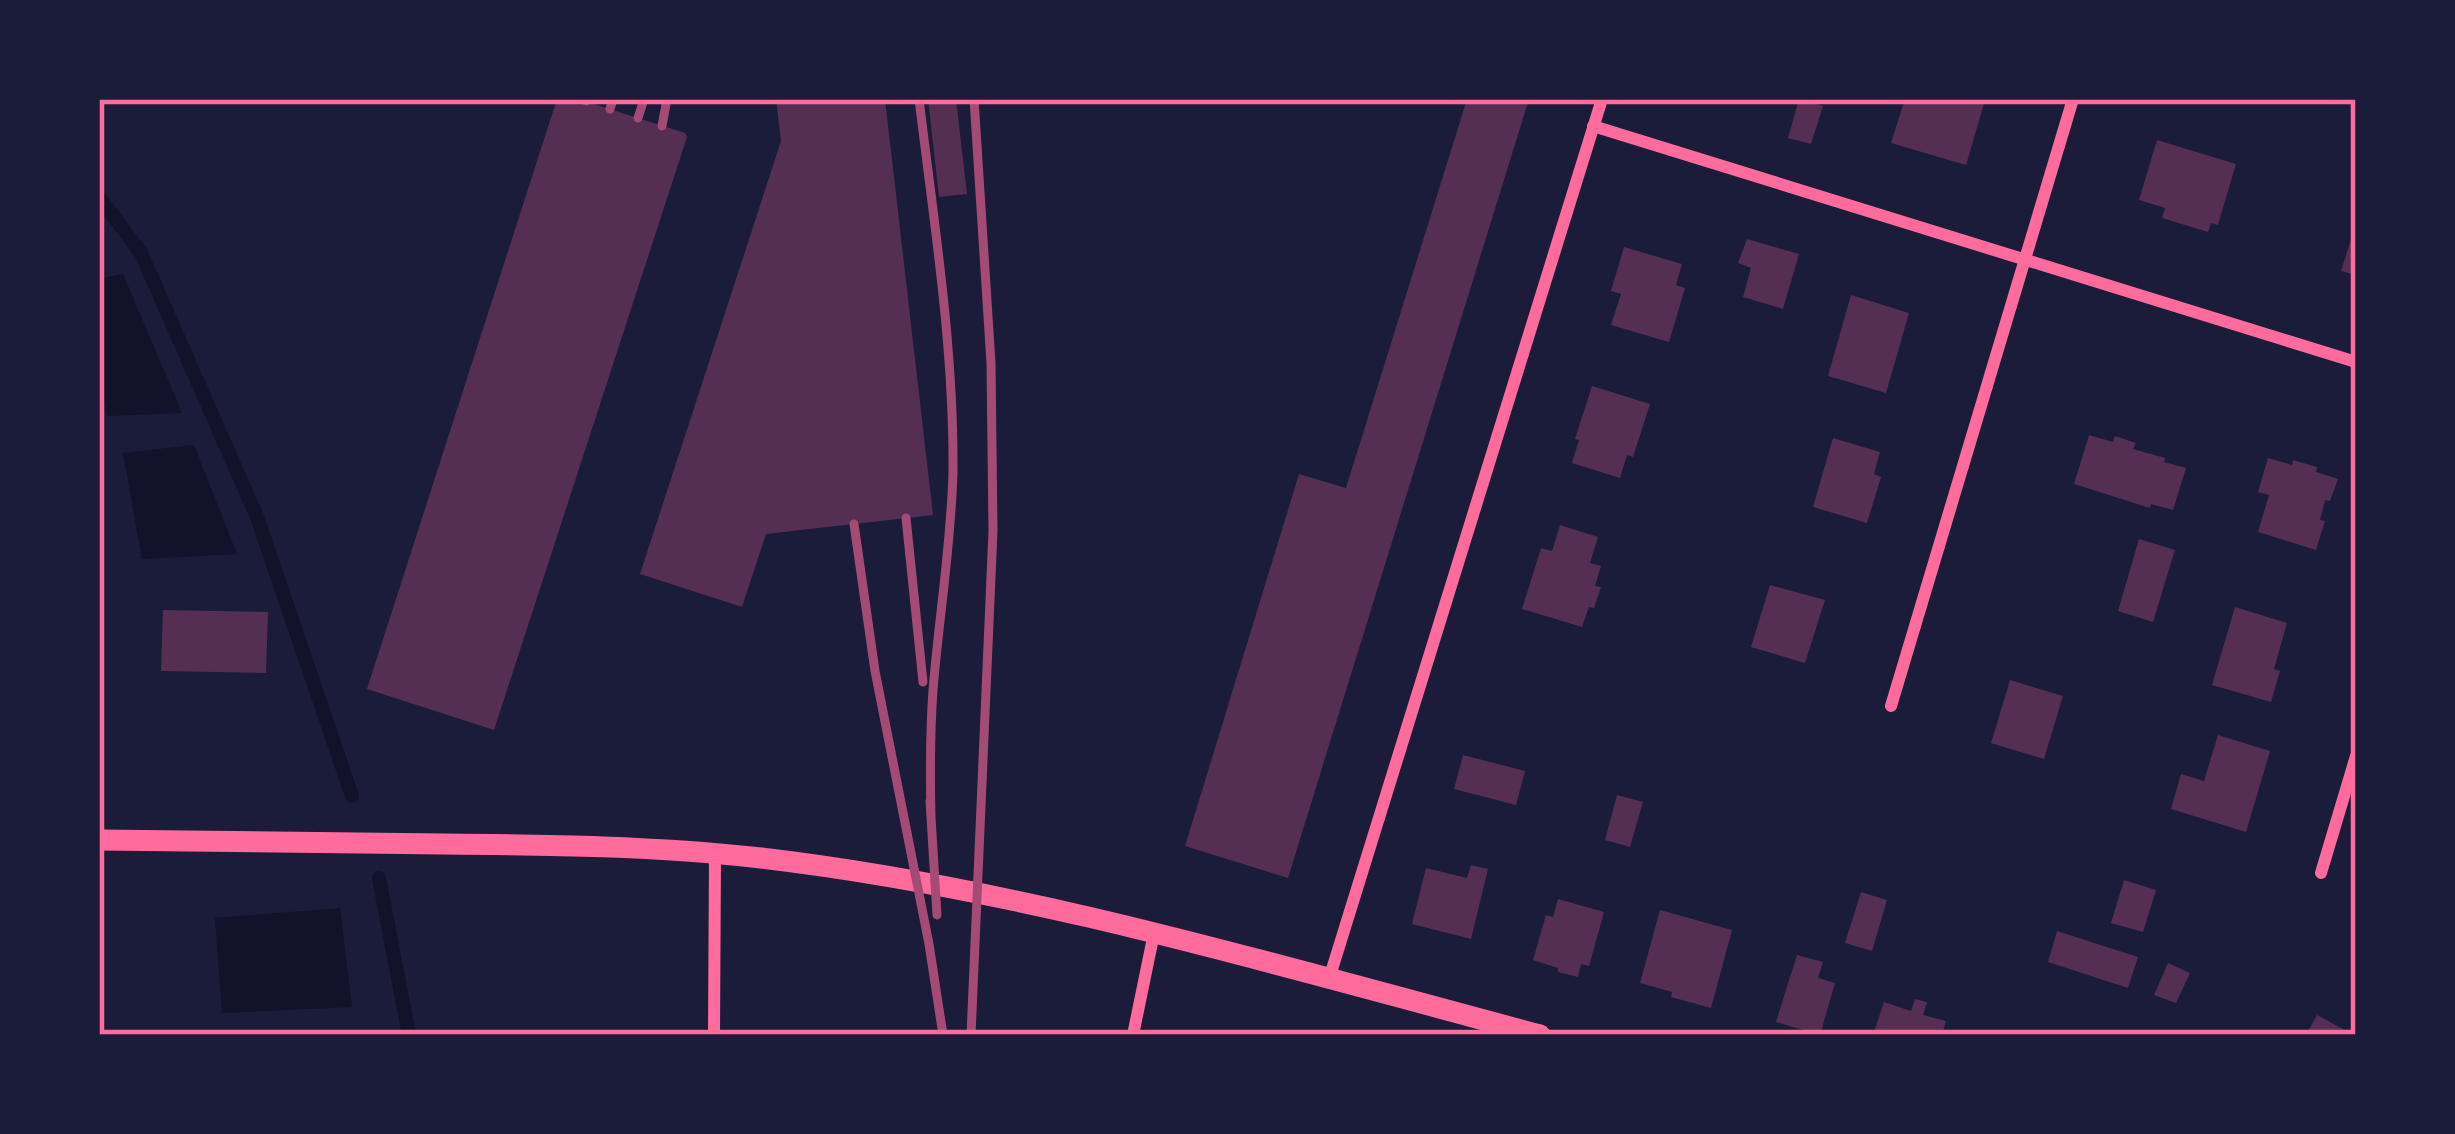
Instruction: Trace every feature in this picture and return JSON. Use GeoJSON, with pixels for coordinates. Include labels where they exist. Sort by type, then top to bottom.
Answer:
{"type":"FeatureCollection","features":[{"type":"Feature","properties":{"kind":"street"},"geometry":{"type":"LineString","coordinates":[[1329,979],[1602,99]]}},
{"type":"Feature","properties":{"kind":"street"},"geometry":{"type":"LineString","coordinates":[[1891,706],[2072,99]]}},
{"type":"Feature","properties":{"kind":"street"},"geometry":{"type":"LineString","coordinates":[[1593,126],[2356,362]]}},
{"type":"Feature","properties":{"kind":"street"},"geometry":{"type":"LineString","coordinates":[[2321,873],[2356,756]]}},
{"type":"Feature","properties":{"kind":"street"},"geometry":{"type":"LineString","coordinates":[[99,840],[518,845],[715,854],[814,865],[1073,913],[1540,1035]]}},
{"type":"Feature","properties":{"kind":"street"},"geometry":{"type":"LineString","coordinates":[[714,1035],[715,854]]}},
{"type":"Feature","properties":{"kind":"street"},"geometry":{"type":"LineString","coordinates":[[1133,1035],[1154,933]]}},
{"type":"Feature","properties":{"kind":"shaded area"},"geometry":{"type":"Polygon","coordinates":[[[123,274],[182,413],[107,416],[99,379],[99,279],[123,274]]]}},
{"type":"Feature","properties":{"kind":"shaded area"},"geometry":{"type":"Polygon","coordinates":[[[194,445],[237,554],[142,559],[123,453],[194,445]]]}},
{"type":"Feature","properties":{"kind":"shaded area"},"geometry":{"type":"Polygon","coordinates":[[[340,908],[352,1007],[222,1013],[215,918],[340,908]]]}},
{"type":"Feature","properties":{"kind":"building"},"geometry":{"type":"Polygon","coordinates":[[[557,99],[578,99],[687,137],[494,730],[367,689],[557,99]]]}},
{"type":"Feature","properties":{"kind":"building"},"geometry":{"type":"Polygon","coordinates":[[[776,99],[885,99],[933,515],[766,534],[742,607],[640,574],[781,141],[776,99]]]}},
{"type":"Feature","properties":{"kind":"building"},"geometry":{"type":"Polygon","coordinates":[[[928,99],[956,99],[967,194],[939,197],[928,99]]]}},
{"type":"Feature","properties":{"kind":"building"},"geometry":{"type":"Polygon","coordinates":[[[1467,99],[1529,99],[1288,878],[1185,846],[1299,474],[1346,488],[1467,99]]]}},
{"type":"Feature","properties":{"kind":"building"},"geometry":{"type":"Polygon","coordinates":[[[1799,99],[1823,106],[1811,144],[1788,138],[1799,99]]]}},
{"type":"Feature","properties":{"kind":"building"},"geometry":{"type":"Polygon","coordinates":[[[1905,99],[1985,100],[1966,165],[1891,143],[1905,99]]]}},
{"type":"Feature","properties":{"kind":"building"},"geometry":{"type":"Polygon","coordinates":[[[2157,140],[2236,164],[2218,225],[2211,223],[2208,232],[2162,218],[2165,208],[2139,200],[2157,140]]]}},
{"type":"Feature","properties":{"kind":"building"},"geometry":{"type":"Polygon","coordinates":[[[2356,227],[2356,275],[2341,271],[2356,227]]]}},
{"type":"Feature","properties":{"kind":"building"},"geometry":{"type":"Polygon","coordinates":[[[1747,239],[1799,254],[1783,309],[1743,297],[1751,268],[1738,263],[1747,239]]]}},
{"type":"Feature","properties":{"kind":"building"},"geometry":{"type":"Polygon","coordinates":[[[1624,247],[1682,264],[1676,285],[1685,288],[1669,342],[1611,325],[1621,294],[1611,291],[1624,247]]]}},
{"type":"Feature","properties":{"kind":"building"},"geometry":{"type":"Polygon","coordinates":[[[1851,295],[1909,313],[1886,393],[1828,376],[1851,295]]]}},
{"type":"Feature","properties":{"kind":"building"},"geometry":{"type":"Polygon","coordinates":[[[1592,386],[1650,404],[1633,457],[1627,455],[1620,478],[1572,463],[1592,386]]]}},
{"type":"Feature","properties":{"kind":"building"},"geometry":{"type":"Polygon","coordinates":[[[2089,435],[2136,443],[2133,449],[2186,468],[2173,510],[2151,504],[2150,508],[2074,484],[2089,435]]]}},
{"type":"Feature","properties":{"kind":"building"},"geometry":{"type":"Polygon","coordinates":[[[1833,438],[1880,452],[1874,474],[1881,477],[1867,523],[1813,507],[1833,438]]]}},
{"type":"Feature","properties":{"kind":"building"},"geometry":{"type":"Polygon","coordinates":[[[2268,458],[2317,467],[2316,472],[2338,479],[2330,501],[2325,500],[2320,520],[2325,521],[2316,550],[2258,532],[2269,495],[2258,492],[2268,458]]]}},
{"type":"Feature","properties":{"kind":"building"},"geometry":{"type":"Polygon","coordinates":[[[1560,525],[1598,537],[1590,563],[1601,566],[1595,586],[1601,587],[1582,627],[1522,609],[1541,548],[1552,551],[1560,525]]]}},
{"type":"Feature","properties":{"kind":"building"},"geometry":{"type":"Polygon","coordinates":[[[2139,539],[2175,550],[2153,622],[2118,611],[2139,539]]]}},
{"type":"Feature","properties":{"kind":"building"},"geometry":{"type":"Polygon","coordinates":[[[1770,585],[1825,600],[1805,663],[1751,647],[1770,585]]]}},
{"type":"Feature","properties":{"kind":"building"},"geometry":{"type":"Polygon","coordinates":[[[2235,607],[2287,623],[2274,669],[2280,671],[2271,702],[2212,685],[2235,607]]]}},
{"type":"Feature","properties":{"kind":"building"},"geometry":{"type":"Polygon","coordinates":[[[163,610],[268,612],[266,673],[161,671],[163,610]]]}},
{"type":"Feature","properties":{"kind":"building"},"geometry":{"type":"Polygon","coordinates":[[[2010,680],[2063,696],[2044,759],[1991,743],[2010,680]]]}},
{"type":"Feature","properties":{"kind":"building"},"geometry":{"type":"Polygon","coordinates":[[[2218,735],[2270,751],[2246,832],[2171,809],[2181,774],[2204,781],[2218,735]]]}},
{"type":"Feature","properties":{"kind":"building"},"geometry":{"type":"Polygon","coordinates":[[[1463,755],[1525,771],[1516,805],[1454,789],[1463,755]]]}},
{"type":"Feature","properties":{"kind":"building"},"geometry":{"type":"Polygon","coordinates":[[[1617,795],[1643,802],[1630,847],[1605,840],[1617,795]]]}},
{"type":"Feature","properties":{"kind":"building"},"geometry":{"type":"Polygon","coordinates":[[[1471,865],[1488,869],[1471,939],[1412,924],[1426,868],[1467,878],[1471,865]]]}},
{"type":"Feature","properties":{"kind":"building"},"geometry":{"type":"Polygon","coordinates":[[[2124,880],[2156,890],[2143,932],[2111,923],[2124,880]]]}},
{"type":"Feature","properties":{"kind":"building"},"geometry":{"type":"Polygon","coordinates":[[[1861,892],[1887,900],[1872,951],[1845,943],[1861,892]]]}},
{"type":"Feature","properties":{"kind":"building"},"geometry":{"type":"Polygon","coordinates":[[[1558,899],[1604,912],[1589,966],[1581,964],[1578,977],[1533,960],[1546,915],[1553,917],[1558,899]]]}},
{"type":"Feature","properties":{"kind":"building"},"geometry":{"type":"Polygon","coordinates":[[[1660,910],[1732,930],[1711,1008],[1640,983],[1660,910]]]}},
{"type":"Feature","properties":{"kind":"building"},"geometry":{"type":"Polygon","coordinates":[[[2057,931],[2138,957],[2128,988],[2048,962],[2057,931]]]}},
{"type":"Feature","properties":{"kind":"building"},"geometry":{"type":"Polygon","coordinates":[[[1797,955],[1823,962],[1818,978],[1835,983],[1820,1035],[1776,1022],[1797,955]]]}},
{"type":"Feature","properties":{"kind":"building"},"geometry":{"type":"Polygon","coordinates":[[[2168,963],[2190,973],[2176,1003],[2154,995],[2168,963]]]}},
{"type":"Feature","properties":{"kind":"building"},"geometry":{"type":"Polygon","coordinates":[[[1915,999],[1927,1002],[1923,1015],[1946,1021],[1942,1035],[1873,1035],[1884,1002],[1911,1011],[1915,999]]]}},
{"type":"Feature","properties":{"kind":"building"},"geometry":{"type":"Polygon","coordinates":[[[2317,1015],[2354,1035],[2306,1035],[2317,1015]]]}},
{"type":"Feature","properties":{"kind":"waterway"},"geometry":{"type":"LineString","coordinates":[[99,197],[141,253],[257,517],[352,796]]}},
{"type":"Feature","properties":{"kind":"waterway"},"geometry":{"type":"LineString","coordinates":[[379,878],[409,1035]]}},
{"type":"Feature","properties":{"kind":"railway"},"geometry":{"type":"LineString","coordinates":[[610,109],[613,99]]}},
{"type":"Feature","properties":{"kind":"railway"},"geometry":{"type":"LineString","coordinates":[[638,118],[644,99]]}},
{"type":"Feature","properties":{"kind":"railway"},"geometry":{"type":"LineString","coordinates":[[662,126],[667,99]]}},
{"type":"Feature","properties":{"kind":"railway"},"geometry":{"type":"LineString","coordinates":[[919,99],[942,285],[953,472],[932,706],[931,818]]}},
{"type":"Feature","properties":{"kind":"railway"},"geometry":{"type":"LineString","coordinates":[[971,1035],[993,531],[991,363],[974,99]]}},
{"type":"Feature","properties":{"kind":"railway"},"geometry":{"type":"LineString","coordinates":[[906,518],[923,682]]}},
{"type":"Feature","properties":{"kind":"railway"},"geometry":{"type":"LineString","coordinates":[[854,524],[875,671],[943,1035]]}},
{"type":"Feature","properties":{"kind":"railway"},"geometry":{"type":"LineString","coordinates":[[930,801],[937,915]]}}]}
